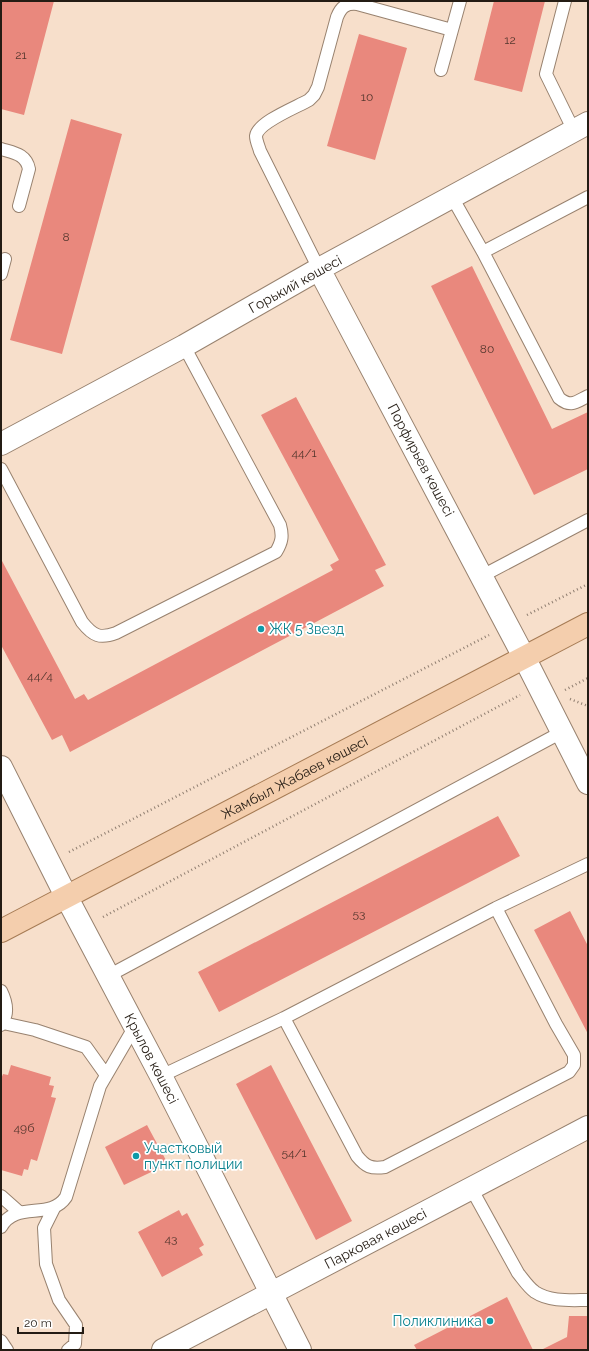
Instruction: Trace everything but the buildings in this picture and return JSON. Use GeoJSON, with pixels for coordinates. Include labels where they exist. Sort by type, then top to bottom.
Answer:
{"type":"FeatureCollection","features":[{"type":"Feature","properties":{"kind":"main road","name":"Жамбыл Жабаев көшесі"},"geometry":{"type":"LineString","coordinates":[[1,931],[67,898],[588,624]]}},
{"type":"Feature","properties":{"kind":"street","name":"Горький көшесі"},"geometry":{"type":"LineString","coordinates":[[1,444],[184,346],[319,269],[581,127]]}},
{"type":"Feature","properties":{"kind":"street","name":"Порфирьев көшесі"},"geometry":{"type":"LineString","coordinates":[[319,269],[482,576],[588,783]]}},
{"type":"Feature","properties":{"kind":"street","name":"Крылов көшесі"},"geometry":{"type":"LineString","coordinates":[[1,767],[67,898],[161,1076],[300,1350]]}},
{"type":"Feature","properties":{"kind":"street","name":"Парковая көшесі"},"geometry":{"type":"LineString","coordinates":[[163,1350],[588,1127]]}},
{"type":"Feature","properties":{"kind":"lane"},"geometry":{"type":"LineString","coordinates":[[441,70],[460,1]]}},
{"type":"Feature","properties":{"kind":"lane"},"geometry":{"type":"LineString","coordinates":[[565,1],[546,74],[581,127]]}},
{"type":"Feature","properties":{"kind":"lane","name":"Порфирьев көшесі"},"geometry":{"type":"LineString","coordinates":[[319,269],[260,151],[256,136],[258,131],[262,126],[309,100],[314,95],[318,87],[337,17],[340,10],[345,5],[357,4],[452,30]]}},
{"type":"Feature","properties":{"kind":"lane"},"geometry":{"type":"LineString","coordinates":[[1,149],[19,154],[28,163],[29,169],[19,206]]}},
{"type":"Feature","properties":{"kind":"lane"},"geometry":{"type":"LineString","coordinates":[[483,252],[588,197]]}},
{"type":"Feature","properties":{"kind":"lane"},"geometry":{"type":"LineString","coordinates":[[452,198],[483,252],[559,398],[565,403],[572,404],[588,396]]}},
{"type":"Feature","properties":{"kind":"lane"},"geometry":{"type":"LineString","coordinates":[[1,274],[6,259]]}},
{"type":"Feature","properties":{"kind":"lane"},"geometry":{"type":"LineString","coordinates":[[1,469],[82,622],[88,630],[97,635],[106,636],[116,633],[276,552],[281,545],[283,534],[280,525],[184,346]]}},
{"type":"Feature","properties":{"kind":"lane"},"geometry":{"type":"LineString","coordinates":[[482,576],[588,520]]}},
{"type":"Feature","properties":{"kind":"lane"},"geometry":{"type":"LineString","coordinates":[[108,976],[562,732]]}},
{"type":"Feature","properties":{"kind":"lane"},"geometry":{"type":"LineString","coordinates":[[161,1076],[284,1018],[496,908],[588,864]]}},
{"type":"Feature","properties":{"kind":"lane"},"geometry":{"type":"LineString","coordinates":[[284,1018],[357,1156],[364,1164],[374,1168],[385,1167],[569,1072],[574,1065],[574,1054],[556,1024],[496,908]]}},
{"type":"Feature","properties":{"kind":"lane"},"geometry":{"type":"LineString","coordinates":[[1,991],[7,1007],[7,1016],[2,1024],[35,1030],[86,1047],[106,1075]]}},
{"type":"Feature","properties":{"kind":"lane"},"geometry":{"type":"LineString","coordinates":[[1,1227],[5,1220],[19,1212],[54,1208],[62,1204],[66,1197],[100,1086],[135,1026]]}},
{"type":"Feature","properties":{"kind":"lane"},"geometry":{"type":"LineString","coordinates":[[471,1188],[518,1272],[535,1292],[547,1297],[560,1299],[588,1300]]}},
{"type":"Feature","properties":{"kind":"lane"},"geometry":{"type":"LineString","coordinates":[[1,1196],[19,1212]]}},
{"type":"Feature","properties":{"kind":"lane"},"geometry":{"type":"LineString","coordinates":[[54,1208],[44,1228],[46,1264],[59,1300],[76,1326],[75,1344],[68,1350]]}},
{"type":"Feature","properties":{"kind":"lane"},"geometry":{"type":"LineString","coordinates":[[1,1341],[7,1350]]}},
{"type":"Feature","properties":{"kind":"path"},"geometry":{"type":"LineString","coordinates":[[49,863],[588,584]]}},
{"type":"Feature","properties":{"kind":"path"},"geometry":{"type":"LineString","coordinates":[[564,690],[588,678]]}},
{"type":"Feature","properties":{"kind":"path"},"geometry":{"type":"LineString","coordinates":[[83,928],[538,686]]}},
{"type":"Feature","properties":{"kind":"path"},"geometry":{"type":"LineString","coordinates":[[571,704],[568,698],[588,706]]}},
{"type":"Feature","properties":{"kind":"place","name":"ЖК 5 Звезд"},"geometry":{"type":"Point","coordinates":[261,629]}},
{"type":"Feature","properties":{"kind":"place","name":"Участковый пункт полиции"},"geometry":{"type":"Point","coordinates":[136,1156]}},
{"type":"Feature","properties":{"kind":"place","name":"Поликлиника"},"geometry":{"type":"Point","coordinates":[490,1321]}}]}
